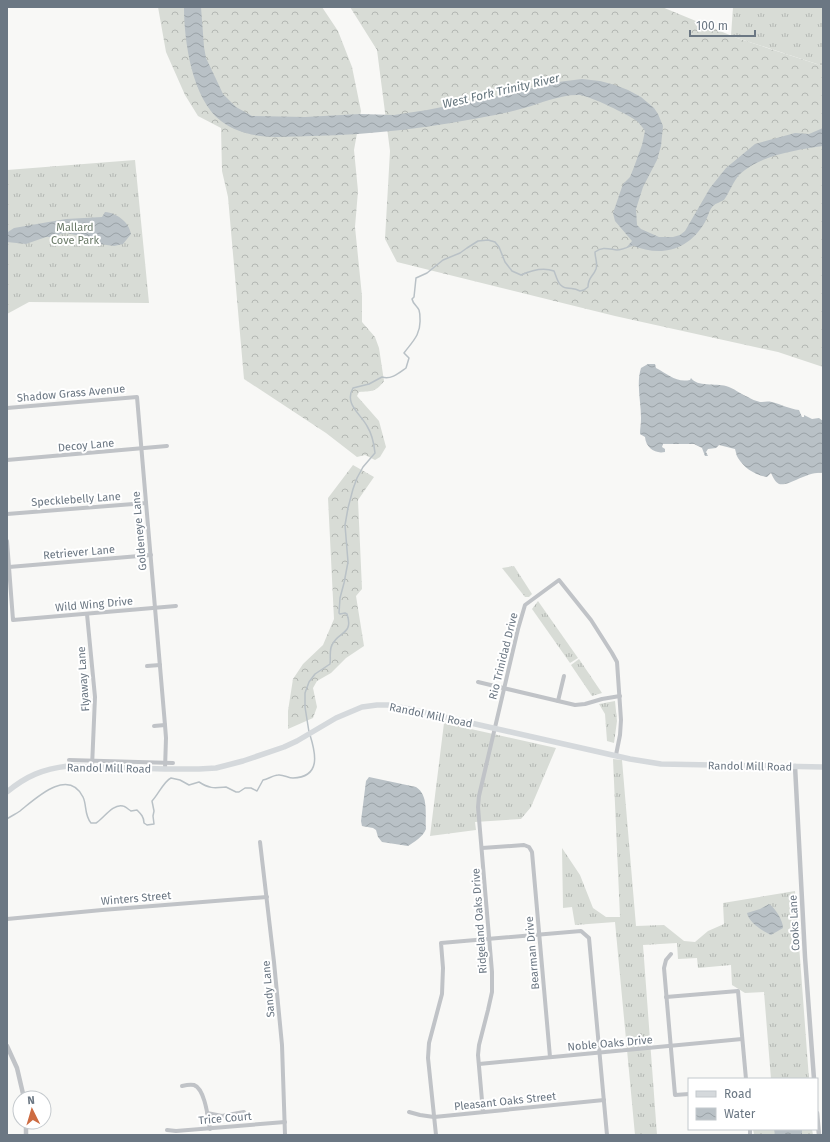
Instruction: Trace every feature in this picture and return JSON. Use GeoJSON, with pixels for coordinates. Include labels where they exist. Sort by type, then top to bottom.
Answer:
{"type":"FeatureCollection","features":[{"type":"Feature","properties":{"kind":"main road","name":"Randol Mill Road"},"geometry":{"type":"LineString","coordinates":[[7,792],[26,779],[43,771],[68,766],[199,769],[230,765],[284,747],[344,714],[362,707],[388,705],[661,764],[823,767]]}},
{"type":"Feature","properties":{"kind":"street","name":"Shadow Grass Avenue"},"geometry":{"type":"LineString","coordinates":[[7,408],[136,397]]}},
{"type":"Feature","properties":{"kind":"street","name":"Goldeneye Lane"},"geometry":{"type":"LineString","coordinates":[[136,397],[165,725],[165,769]]}},
{"type":"Feature","properties":{"kind":"street","name":"Decoy Lane"},"geometry":{"type":"LineString","coordinates":[[7,460],[167,446]]}},
{"type":"Feature","properties":{"kind":"street","name":"Specklebelly Lane"},"geometry":{"type":"LineString","coordinates":[[7,514],[146,503]]}},
{"type":"Feature","properties":{"kind":"street"},"geometry":{"type":"LineString","coordinates":[[7,541],[9,567]]}},
{"type":"Feature","properties":{"kind":"street","name":"Retriever Lane"},"geometry":{"type":"LineString","coordinates":[[9,567],[150,555]]}},
{"type":"Feature","properties":{"kind":"street","name":"Wild Wing Drive"},"geometry":{"type":"LineString","coordinates":[[9,567],[13,620],[176,606]]}},
{"type":"Feature","properties":{"kind":"street","name":"Rio Trinidad Drive"},"geometry":{"type":"LineString","coordinates":[[495,728],[525,605],[559,580],[589,618],[615,657],[620,696]]}},
{"type":"Feature","properties":{"kind":"street","name":"Flyaway Lane"},"geometry":{"type":"LineString","coordinates":[[87,614],[95,697],[92,767]]}},
{"type":"Feature","properties":{"kind":"street"},"geometry":{"type":"LineString","coordinates":[[147,666],[160,665]]}},
{"type":"Feature","properties":{"kind":"street"},"geometry":{"type":"LineString","coordinates":[[558,701],[564,676]]}},
{"type":"Feature","properties":{"kind":"street"},"geometry":{"type":"LineString","coordinates":[[478,682],[580,705],[620,696],[621,730],[616,755]]}},
{"type":"Feature","properties":{"kind":"street"},"geometry":{"type":"LineString","coordinates":[[154,726],[165,725]]}},
{"type":"Feature","properties":{"kind":"street","name":"Ridgeland Oaks Drive"},"geometry":{"type":"LineString","coordinates":[[484,1112],[479,1064],[479,1045],[492,992],[492,972],[478,807],[479,796],[495,728]]}},
{"type":"Feature","properties":{"kind":"street","name":"Randol Mill Road"},"geometry":{"type":"LineString","coordinates":[[69,760],[173,763]]}},
{"type":"Feature","properties":{"kind":"street","name":"Cooks Lane"},"geometry":{"type":"LineString","coordinates":[[795,766],[805,957],[814,1078]]}},
{"type":"Feature","properties":{"kind":"street","name":"Sandy Lane"},"geometry":{"type":"LineString","coordinates":[[260,842],[282,1045],[285,1135]]}},
{"type":"Feature","properties":{"kind":"street","name":"Bearman Drive"},"geometry":{"type":"LineString","coordinates":[[482,848],[524,845],[529,847],[532,852],[550,1057]]}},
{"type":"Feature","properties":{"kind":"street","name":"Winters Street"},"geometry":{"type":"LineString","coordinates":[[7,919],[267,897]]}},
{"type":"Feature","properties":{"kind":"street"},"geometry":{"type":"LineString","coordinates":[[436,1135],[428,1058],[432,1028],[442,994],[443,968],[441,942],[580,931],[589,938],[607,1135]]}},
{"type":"Feature","properties":{"kind":"street"},"geometry":{"type":"LineString","coordinates":[[671,954],[666,960],[664,968],[675,1095],[688,1094]]}},
{"type":"Feature","properties":{"kind":"street"},"geometry":{"type":"LineString","coordinates":[[666,997],[738,991],[746,1078]]}},
{"type":"Feature","properties":{"kind":"street","name":"Noble Oaks Drive"},"geometry":{"type":"LineString","coordinates":[[479,1064],[742,1039]]}},
{"type":"Feature","properties":{"kind":"street"},"geometry":{"type":"LineString","coordinates":[[7,1046],[17,1068],[22,1090]]}},
{"type":"Feature","properties":{"kind":"street"},"geometry":{"type":"LineString","coordinates":[[182,1086],[194,1085],[202,1094],[210,1129]]}},
{"type":"Feature","properties":{"kind":"street","name":"Pleasant Oaks Street"},"geometry":{"type":"LineString","coordinates":[[409,1112],[434,1117],[604,1100]]}},
{"type":"Feature","properties":{"kind":"street"},"geometry":{"type":"LineString","coordinates":[[207,1113],[222,1116],[244,1112]]}},
{"type":"Feature","properties":{"kind":"street","name":"Trice Court"},"geometry":{"type":"LineString","coordinates":[[167,1130],[176,1132],[285,1122]]}},
{"type":"Feature","properties":{"kind":"street"},"geometry":{"type":"LineString","coordinates":[[818,1124],[819,1135]]}},
{"type":"Feature","properties":{"kind":"green space"},"geometry":{"type":"Polygon","coordinates":[[[158,7],[322,7],[338,31],[352,67],[361,111],[354,150],[358,191],[355,227],[362,296],[362,322],[375,337],[379,348],[384,381],[376,389],[359,392],[357,396],[379,421],[386,447],[380,457],[375,460],[365,455],[357,457],[326,433],[244,379],[228,197],[222,171],[221,128],[198,116],[185,95],[166,52],[158,7]]]}},
{"type":"Feature","properties":{"kind":"green space"},"geometry":{"type":"Polygon","coordinates":[[[350,7],[662,7],[737,38],[823,66],[823,367],[778,352],[615,316],[397,262],[385,239],[390,151],[377,50],[350,7]]]}},
{"type":"Feature","properties":{"kind":"green space"},"geometry":{"type":"Polygon","coordinates":[[[733,7],[823,7],[823,66],[731,36],[733,7]]]}},
{"type":"Feature","properties":{"kind":"green space","name":"Mallard Cove Park"},"geometry":{"type":"Polygon","coordinates":[[[135,160],[149,303],[29,302],[7,314],[7,170],[135,160]]]}},
{"type":"Feature","properties":{"kind":"green space"},"geometry":{"type":"Polygon","coordinates":[[[353,465],[374,477],[358,500],[362,589],[356,596],[364,646],[346,658],[331,673],[317,681],[313,688],[317,707],[313,718],[288,729],[288,711],[293,679],[303,664],[323,645],[334,619],[328,498],[353,465]]]}},
{"type":"Feature","properties":{"kind":"green space"},"geometry":{"type":"Polygon","coordinates":[[[514,566],[532,594],[529,597],[525,597],[502,568],[514,566]]]}},
{"type":"Feature","properties":{"kind":"green space"},"geometry":{"type":"Polygon","coordinates":[[[538,601],[578,658],[570,663],[532,609],[538,601]]]}},
{"type":"Feature","properties":{"kind":"green space"},"geometry":{"type":"Polygon","coordinates":[[[579,659],[602,693],[592,696],[571,665],[579,659]]]}},
{"type":"Feature","properties":{"kind":"green space"},"geometry":{"type":"Polygon","coordinates":[[[615,701],[617,721],[614,743],[607,741],[605,714],[599,704],[615,701]]]}},
{"type":"Feature","properties":{"kind":"green space"},"geometry":{"type":"Polygon","coordinates":[[[444,723],[556,748],[531,807],[521,819],[475,822],[476,830],[430,836],[444,723]]]}},
{"type":"Feature","properties":{"kind":"green space"},"geometry":{"type":"Polygon","coordinates":[[[613,759],[622,760],[636,926],[664,925],[684,941],[695,942],[708,931],[724,924],[723,903],[795,891],[809,1078],[771,1078],[764,992],[745,993],[732,985],[731,965],[698,968],[697,958],[678,959],[677,943],[643,945],[657,1135],[635,1135],[615,922],[575,925],[572,907],[563,908],[562,848],[580,875],[593,908],[606,917],[620,917],[613,759]]]}},
{"type":"Feature","properties":{"kind":"green space"},"geometry":{"type":"Polygon","coordinates":[[[753,1130],[812,1130],[813,1135],[754,1135],[753,1130]]]}},
{"type":"Feature","properties":{"kind":"water"},"geometry":{"type":"Polygon","coordinates":[[[184,7],[201,7],[206,58],[223,94],[236,107],[252,116],[305,117],[360,114],[394,115],[508,94],[550,83],[582,79],[600,81],[628,90],[641,97],[654,108],[663,126],[661,146],[657,160],[643,187],[636,209],[637,225],[641,229],[659,237],[673,237],[680,235],[685,231],[710,188],[726,168],[755,144],[795,133],[809,134],[823,128],[823,146],[779,154],[758,162],[748,168],[740,174],[733,183],[724,200],[712,208],[698,232],[683,245],[664,251],[653,251],[632,245],[626,248],[632,241],[615,221],[613,213],[623,184],[630,177],[634,167],[642,145],[645,131],[637,121],[626,115],[585,96],[573,95],[559,97],[495,115],[404,130],[312,136],[273,137],[250,134],[225,124],[211,111],[203,99],[188,52],[184,21],[184,7]]]}},
{"type":"Feature","properties":{"kind":"water"},"geometry":{"type":"Polygon","coordinates":[[[105,212],[118,216],[128,226],[131,234],[123,244],[114,246],[92,243],[88,238],[67,233],[60,234],[57,237],[46,237],[26,244],[7,242],[8,232],[14,228],[66,219],[102,217],[105,212]]]}},
{"type":"Feature","properties":{"kind":"water"},"geometry":{"type":"Polygon","coordinates":[[[648,364],[655,364],[656,368],[676,379],[685,381],[690,380],[691,378],[702,384],[726,386],[760,402],[772,402],[799,410],[802,417],[804,417],[804,415],[812,419],[819,418],[823,421],[823,473],[811,474],[788,483],[779,484],[775,481],[771,473],[767,477],[758,475],[747,468],[740,462],[736,455],[735,449],[719,445],[716,448],[708,449],[706,452],[708,456],[705,456],[702,448],[694,444],[663,444],[662,447],[665,449],[665,452],[655,451],[649,447],[645,437],[640,434],[640,374],[641,368],[648,364]]]}},
{"type":"Feature","properties":{"kind":"water"},"geometry":{"type":"Polygon","coordinates":[[[369,777],[416,787],[423,795],[426,806],[426,829],[421,837],[416,841],[408,846],[382,842],[378,837],[376,830],[362,826],[361,821],[366,781],[369,777]]]}},
{"type":"Feature","properties":{"kind":"water"},"geometry":{"type":"Polygon","coordinates":[[[769,904],[778,914],[782,921],[783,928],[771,935],[753,923],[748,917],[747,913],[760,909],[769,904]]]}},
{"type":"Feature","properties":{"kind":"water"},"geometry":{"type":"Polygon","coordinates":[[[774,1130],[802,1130],[802,1135],[775,1135],[774,1130]]]}},
{"type":"Feature","properties":{"kind":"waterway"},"geometry":{"type":"LineString","coordinates":[[309,732],[305,707],[305,693],[309,682],[315,674],[330,664],[332,645],[347,629],[349,621],[347,614],[339,613],[340,598],[348,562],[345,525],[348,508],[357,478],[363,467],[375,453],[370,432],[354,408],[350,399],[351,394],[353,388],[369,384],[382,377],[392,377],[406,368],[409,358],[404,353],[415,338],[420,325],[419,310],[412,299],[414,297],[416,278],[427,273],[443,260],[460,253],[478,241],[488,240],[495,242],[499,247],[505,262],[512,271],[521,275],[546,269],[554,271],[558,282],[562,286],[580,291],[588,287],[590,279],[596,269],[597,265],[595,252],[603,248],[619,250],[633,245]]}},
{"type":"Feature","properties":{"kind":"waterway"},"geometry":{"type":"LineString","coordinates":[[7,819],[52,788],[60,785],[69,785],[77,788],[83,797],[87,817],[91,823],[96,823],[112,809],[119,806],[124,806],[131,811],[137,810],[143,817],[144,823],[147,825],[154,824],[152,801],[166,782],[171,778],[180,780],[189,785],[199,782],[209,787],[226,787],[239,792],[245,788],[251,788],[257,791],[263,780],[276,775],[293,778],[302,777],[308,774],[312,769],[315,757],[310,735]]}},
{"type":"Feature","properties":{"kind":"water label","name":"West Fork Trinity River"},"geometry":{"type":"Point","coordinates":[501,91]}}]}
